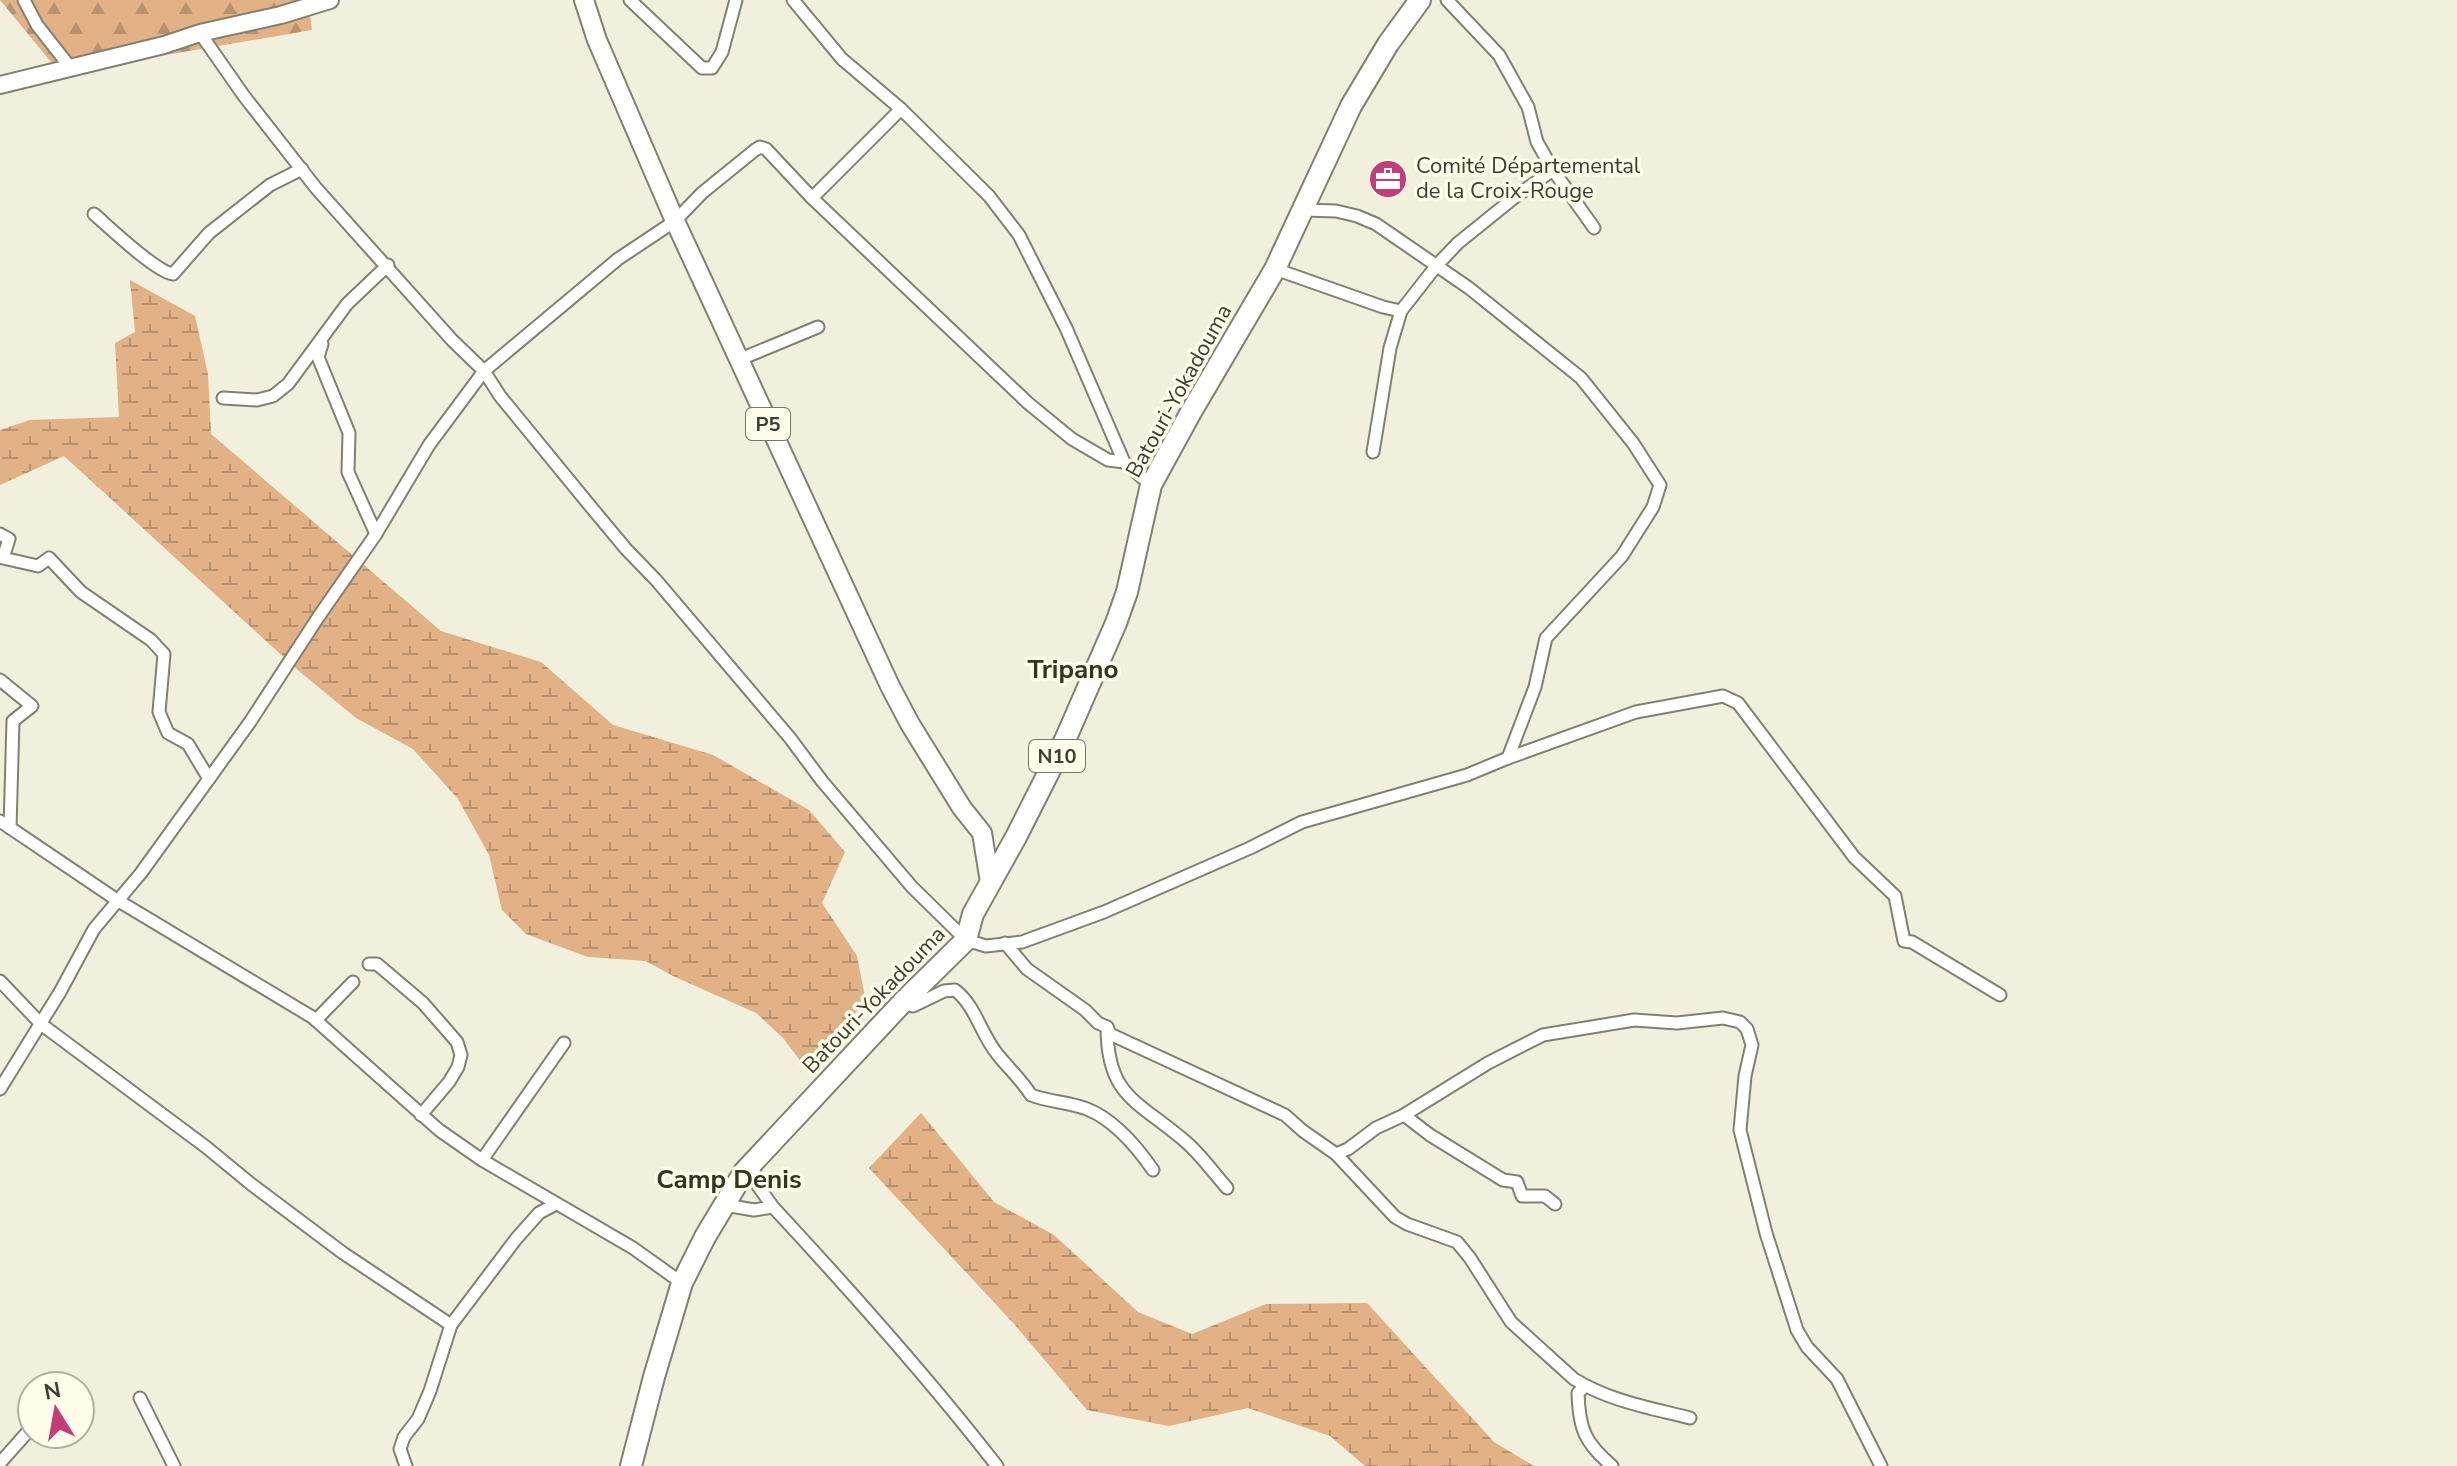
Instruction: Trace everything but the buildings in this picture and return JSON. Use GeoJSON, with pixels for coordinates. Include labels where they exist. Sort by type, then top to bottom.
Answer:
{"type":"FeatureCollection","features":[{"type":"Feature","properties":{"kind":"highway","name":"Batouri-Yokadouma"},"geometry":{"type":"LineString","coordinates":[[631,1466],[682,1283],[705,1237],[752,1162],[966,940],[973,914],[1065,740],[1116,623],[1130,580],[1151,485],[1275,269],[1351,106],[1370,72],[1420,0]]}},
{"type":"Feature","properties":{"kind":"main road","name":"P5"},"geometry":{"type":"LineString","coordinates":[[584,0],[597,40],[675,221],[890,686],[962,808],[982,833],[990,882]]}},
{"type":"Feature","properties":{"kind":"main road"},"geometry":{"type":"LineString","coordinates":[[982,833],[1016,837]]}},
{"type":"Feature","properties":{"kind":"street"},"geometry":{"type":"LineString","coordinates":[[24,0],[37,25],[70,67]]}},
{"type":"Feature","properties":{"kind":"street"},"geometry":{"type":"LineString","coordinates":[[0,85],[330,0]]}},
{"type":"Feature","properties":{"kind":"street"},"geometry":{"type":"LineString","coordinates":[[630,0],[702,68],[712,68],[717,62],[736,0]]}},
{"type":"Feature","properties":{"kind":"street"},"geometry":{"type":"LineString","coordinates":[[793,0],[842,59],[901,109],[989,196],[1019,235],[1066,328],[1124,462],[1151,485]]}},
{"type":"Feature","properties":{"kind":"street"},"geometry":{"type":"LineString","coordinates":[[1447,0],[1499,55],[1528,107],[1537,142],[1594,228]]}},
{"type":"Feature","properties":{"kind":"street"},"geometry":{"type":"LineString","coordinates":[[200,33],[228,75],[316,188],[452,340],[484,371],[500,396],[790,738],[822,781],[912,887],[966,940],[986,946],[1022,942],[1104,912],[1302,822],[1442,783],[1636,712],[1723,696],[1738,703],[1854,857],[1895,896],[1904,941],[1912,942],[2000,995]]}},
{"type":"Feature","properties":{"kind":"street"},"geometry":{"type":"LineString","coordinates":[[812,198],[901,109]]}},
{"type":"Feature","properties":{"kind":"street"},"geometry":{"type":"LineString","coordinates":[[0,1089],[41,1024],[94,929],[141,873],[276,685],[376,534],[429,445],[484,371],[618,259],[675,221],[702,193],[760,147],[766,149],[812,198],[1028,403],[1072,439],[1108,460],[1124,462]]}},
{"type":"Feature","properties":{"kind":"street"},"geometry":{"type":"LineString","coordinates":[[94,214],[145,259],[167,274],[173,274],[209,233],[270,185],[302,169]]}},
{"type":"Feature","properties":{"kind":"street"},"geometry":{"type":"LineString","coordinates":[[1373,452],[1390,348],[1401,311],[1437,265],[1473,229],[1553,170]]}},
{"type":"Feature","properties":{"kind":"street"},"geometry":{"type":"LineString","coordinates":[[1304,210],[1318,209],[1357,216],[1376,224],[1437,265],[1581,378],[1633,443],[1660,485],[1653,507],[1622,556],[1546,638],[1535,687],[1508,758]]}},
{"type":"Feature","properties":{"kind":"street"},"geometry":{"type":"LineString","coordinates":[[223,398],[257,400],[273,396],[288,384],[347,304],[388,265]]}},
{"type":"Feature","properties":{"kind":"street"},"geometry":{"type":"LineString","coordinates":[[1275,269],[1401,311]]}},
{"type":"Feature","properties":{"kind":"street"},"geometry":{"type":"LineString","coordinates":[[738,360],[818,327]]}},
{"type":"Feature","properties":{"kind":"street"},"geometry":{"type":"LineString","coordinates":[[327,330],[318,357],[349,433],[348,472],[376,534]]}},
{"type":"Feature","properties":{"kind":"street"},"geometry":{"type":"LineString","coordinates":[[0,534],[9,539],[3,558],[38,566],[49,558],[81,592],[151,640],[164,654],[159,712],[168,733],[188,744],[209,779]]}},
{"type":"Feature","properties":{"kind":"street"},"geometry":{"type":"LineString","coordinates":[[0,680],[32,706],[13,721],[5,824],[117,900],[316,1020],[421,1115],[482,1160],[633,1248],[682,1283]]}},
{"type":"Feature","properties":{"kind":"street"},"geometry":{"type":"LineString","coordinates":[[1005,943],[1027,969],[1107,1027],[1110,1034],[1285,1115],[1336,1154],[1395,1217],[1457,1242],[1511,1322],[1554,1363],[1585,1386],[1641,1407],[1690,1418]]}},
{"type":"Feature","properties":{"kind":"street"},"geometry":{"type":"LineString","coordinates":[[369,964],[377,964],[423,1003],[457,1042],[461,1055],[458,1067],[421,1115]]}},
{"type":"Feature","properties":{"kind":"street"},"geometry":{"type":"LineString","coordinates":[[0,981],[41,1024],[343,1253],[451,1325]]}},
{"type":"Feature","properties":{"kind":"street"},"geometry":{"type":"LineString","coordinates":[[316,1020],[353,982]]}},
{"type":"Feature","properties":{"kind":"street"},"geometry":{"type":"LineString","coordinates":[[902,1003],[913,1006],[944,991],[955,990],[973,1012],[996,1054],[1018,1075],[1031,1095],[1088,1110],[1099,1116],[1138,1149],[1153,1170]]}},
{"type":"Feature","properties":{"kind":"street"},"geometry":{"type":"LineString","coordinates":[[1336,1154],[1488,1063],[1543,1035],[1634,1020],[1677,1023],[1723,1018],[1740,1022],[1747,1029],[1752,1045],[1743,1086],[1740,1130],[1766,1233],[1797,1330],[1807,1347],[1837,1379],[1881,1466]]}},
{"type":"Feature","properties":{"kind":"street"},"geometry":{"type":"LineString","coordinates":[[1107,1027],[1111,1067],[1122,1090],[1188,1144],[1227,1188]]}},
{"type":"Feature","properties":{"kind":"street"},"geometry":{"type":"LineString","coordinates":[[482,1160],[564,1043]]}},
{"type":"Feature","properties":{"kind":"street"},"geometry":{"type":"LineString","coordinates":[[1404,1115],[1430,1135],[1503,1180],[1517,1182],[1522,1196],[1545,1196],[1555,1204]]}},
{"type":"Feature","properties":{"kind":"street"},"geometry":{"type":"LineString","coordinates":[[752,1162],[758,1186],[773,1207],[892,1339],[997,1466]]}},
{"type":"Feature","properties":{"kind":"street"},"geometry":{"type":"LineString","coordinates":[[539,1213],[541,1194]]}},
{"type":"Feature","properties":{"kind":"street"},"geometry":{"type":"LineString","coordinates":[[406,1466],[400,1449],[430,1391],[451,1325],[516,1239],[539,1213],[556,1204]]}},
{"type":"Feature","properties":{"kind":"street"},"geometry":{"type":"LineString","coordinates":[[725,1205],[754,1210],[773,1207]]}},
{"type":"Feature","properties":{"kind":"street"},"geometry":{"type":"LineString","coordinates":[[1585,1386],[1578,1393],[1579,1416],[1585,1437],[1596,1453],[1612,1466]]}},
{"type":"Feature","properties":{"kind":"street"},"geometry":{"type":"LineString","coordinates":[[140,1398],[174,1466]]}},
{"type":"Feature","properties":{"kind":"street"},"geometry":{"type":"LineString","coordinates":[[0,1463],[16,1445]]}},
{"type":"Feature","properties":{"kind":"green space"},"geometry":{"type":"Polygon","coordinates":[[[0,0],[308,0],[312,30],[60,73],[0,0]]]}},
{"type":"Feature","properties":{"kind":"green space"},"geometry":{"type":"Polygon","coordinates":[[[130,280],[195,316],[208,374],[211,434],[441,631],[541,662],[613,725],[713,755],[809,810],[845,852],[822,903],[857,956],[866,1002],[804,1066],[784,1039],[756,1013],[646,961],[588,957],[526,934],[502,910],[489,855],[458,799],[413,749],[356,718],[300,672],[64,456],[0,485],[0,430],[30,420],[119,417],[115,343],[135,332],[130,280]]]}},
{"type":"Feature","properties":{"kind":"green space"},"geometry":{"type":"Polygon","coordinates":[[[921,1113],[994,1202],[1054,1235],[1138,1312],[1192,1334],[1266,1304],[1367,1303],[1494,1442],[1534,1466],[1365,1466],[1330,1436],[1248,1408],[1169,1426],[1087,1410],[1015,1325],[869,1168],[921,1113]]]}},
{"type":"Feature","properties":{"kind":"place","name":"Comité Départemental de la Croix-Rouge"},"geometry":{"type":"Point","coordinates":[1388,179]}},
{"type":"Feature","properties":{"kind":"district","name":"Tripano"},"geometry":{"type":"Point","coordinates":[1073,669]}},
{"type":"Feature","properties":{"kind":"district","name":"Camp Denis"},"geometry":{"type":"Point","coordinates":[729,1179]}}]}
